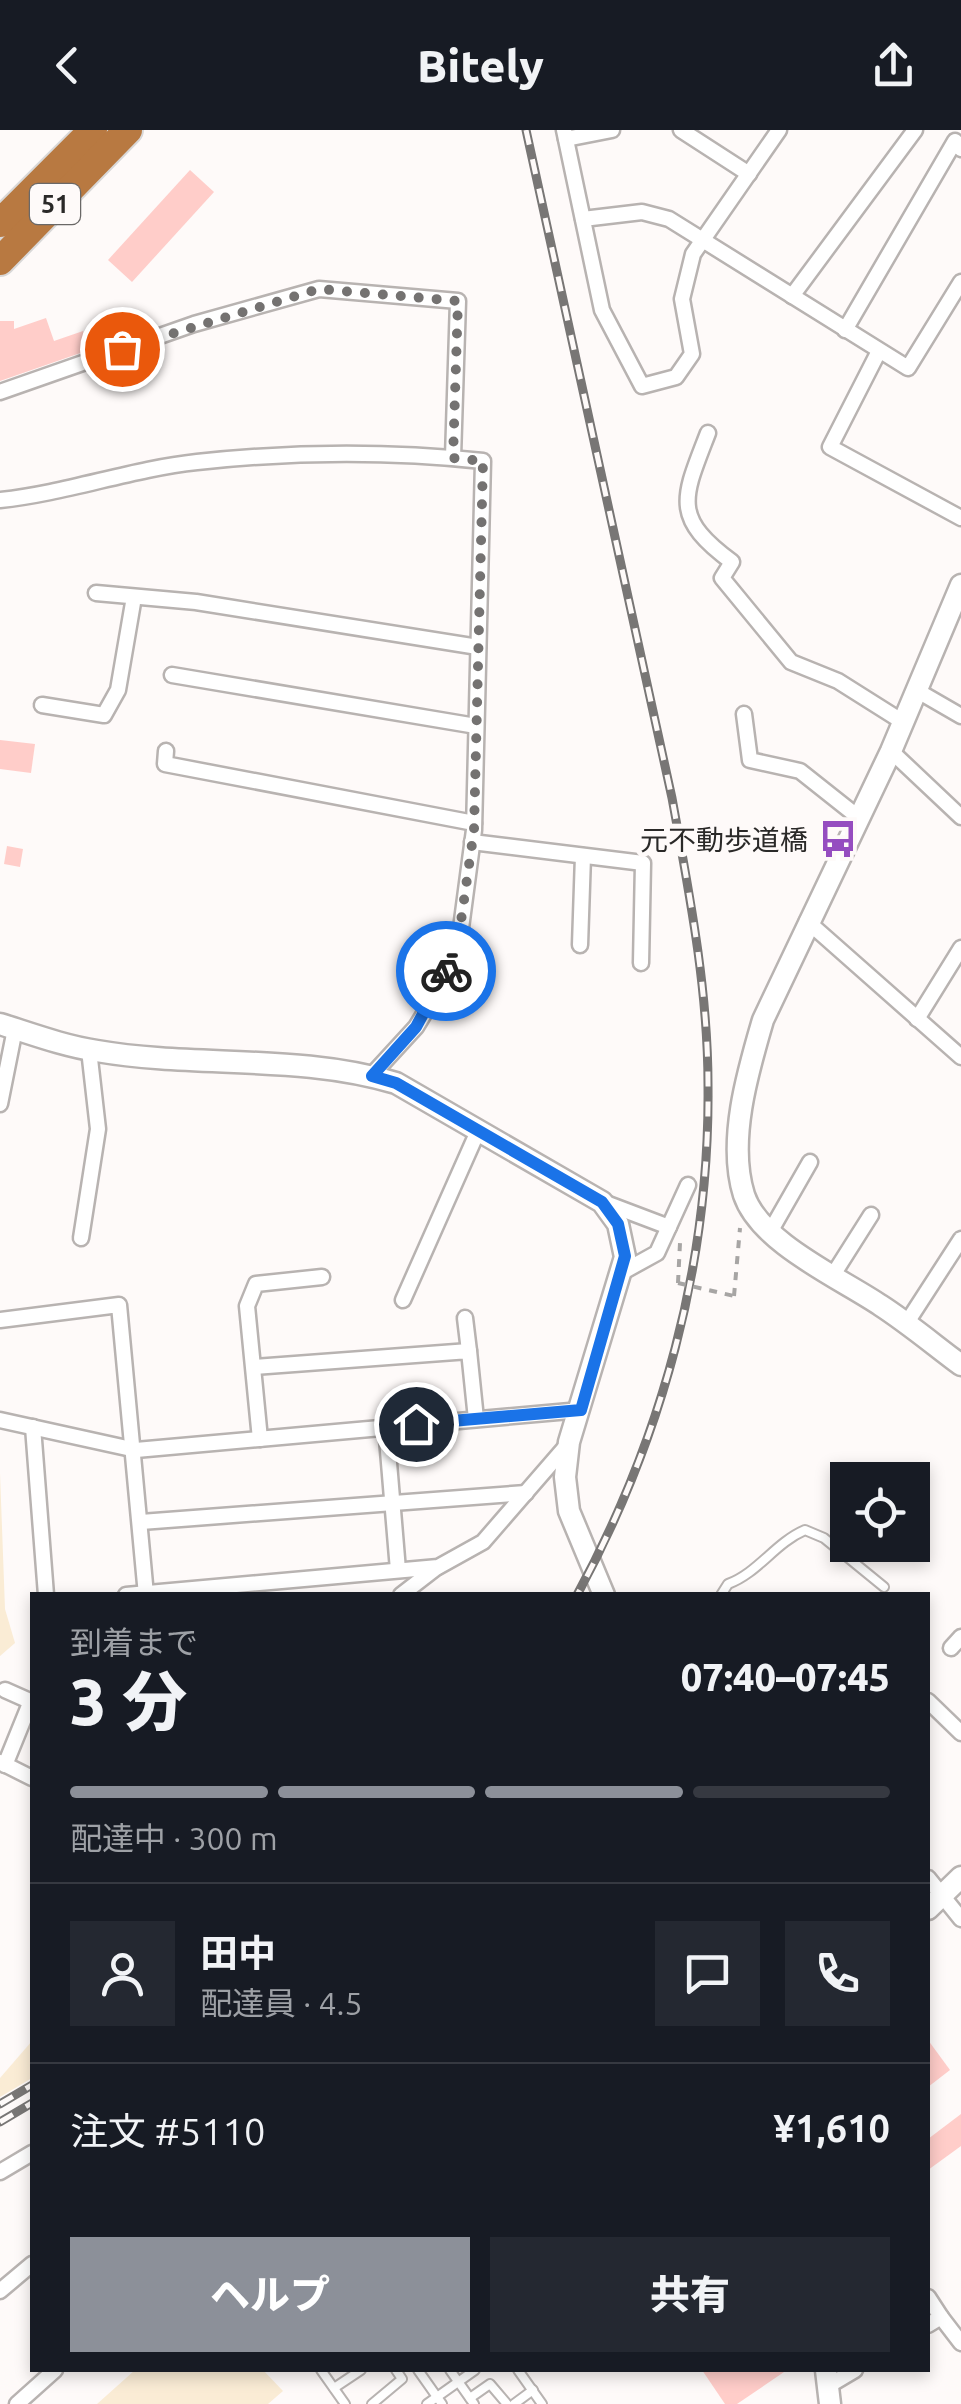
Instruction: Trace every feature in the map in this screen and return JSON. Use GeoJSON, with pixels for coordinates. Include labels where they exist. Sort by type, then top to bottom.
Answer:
{"type":"FeatureCollection","features":[{"type":"Feature","properties":{"kind":"highway","name":"51"},"geometry":{"type":"LineString","coordinates":[[0,223],[93,130]]}},
{"type":"Feature","properties":{"kind":"highway","name":"51"},"geometry":{"type":"LineString","coordinates":[[0,260],[128,130]]}},
{"type":"Feature","properties":{"kind":"street"},"geometry":{"type":"LineString","coordinates":[[612,130],[565,134],[602,310],[642,386],[676,377],[692,354],[682,299],[693,254],[779,130]]}},
{"type":"Feature","properties":{"kind":"street"},"geometry":{"type":"LineString","coordinates":[[682,130],[749,174]]}},
{"type":"Feature","properties":{"kind":"street"},"geometry":{"type":"LineString","coordinates":[[792,296],[914,130]]}},
{"type":"Feature","properties":{"kind":"street"},"geometry":{"type":"LineString","coordinates":[[845,330],[954,141],[961,149]]}},
{"type":"Feature","properties":{"kind":"street"},"geometry":{"type":"LineString","coordinates":[[583,219],[642,212],[669,219],[908,368],[961,282]]}},
{"type":"Feature","properties":{"kind":"street"},"geometry":{"type":"LineString","coordinates":[[0,392],[194,324],[319,289],[458,301],[453,458]]}},
{"type":"Feature","properties":{"kind":"street"},"geometry":{"type":"LineString","coordinates":[[878,351],[830,447],[961,518]]}},
{"type":"Feature","properties":{"kind":"street"},"geometry":{"type":"LineString","coordinates":[[708,432],[690,480],[688,510],[696,535],[732,562],[722,578],[792,662],[838,681],[903,722]]}},
{"type":"Feature","properties":{"kind":"street"},"geometry":{"type":"LineString","coordinates":[[0,500],[45,495],[194,462],[453,458],[483,461],[474,823],[460,928],[438,992],[416,1027],[372,1076]]}},
{"type":"Feature","properties":{"kind":"street"},"geometry":{"type":"LineString","coordinates":[[961,586],[890,752],[763,1020],[750,1066],[741,1128],[744,1196],[770,1232],[961,1365]]}},
{"type":"Feature","properties":{"kind":"street"},"geometry":{"type":"LineString","coordinates":[[96,593],[478,647]]}},
{"type":"Feature","properties":{"kind":"street"},"geometry":{"type":"LineString","coordinates":[[42,705],[104,715],[118,690],[134,596]]}},
{"type":"Feature","properties":{"kind":"street"},"geometry":{"type":"LineString","coordinates":[[172,675],[476,726]]}},
{"type":"Feature","properties":{"kind":"street"},"geometry":{"type":"LineString","coordinates":[[916,690],[961,716]]}},
{"type":"Feature","properties":{"kind":"street"},"geometry":{"type":"LineString","coordinates":[[744,714],[750,760],[800,771],[858,817]]}},
{"type":"Feature","properties":{"kind":"street"},"geometry":{"type":"LineString","coordinates":[[166,752],[165,764],[474,823]]}},
{"type":"Feature","properties":{"kind":"street"},"geometry":{"type":"LineString","coordinates":[[890,752],[961,817]]}},
{"type":"Feature","properties":{"kind":"street"},"geometry":{"type":"LineString","coordinates":[[472,842],[643,863],[641,963]]}},
{"type":"Feature","properties":{"kind":"street"},"geometry":{"type":"LineString","coordinates":[[580,945],[583,856]]}},
{"type":"Feature","properties":{"kind":"street"},"geometry":{"type":"LineString","coordinates":[[807,921],[961,1057]]}},
{"type":"Feature","properties":{"kind":"street"},"geometry":{"type":"LineString","coordinates":[[917,1019],[961,948]]}},
{"type":"Feature","properties":{"kind":"street"},"geometry":{"type":"LineString","coordinates":[[0,1104],[8,1026],[89,1050],[372,1076],[396,1083],[602,1202],[675,1226]]}},
{"type":"Feature","properties":{"kind":"street"},"geometry":{"type":"LineString","coordinates":[[81,1238],[98,1129],[89,1050]]}},
{"type":"Feature","properties":{"kind":"street"},"geometry":{"type":"LineString","coordinates":[[403,1300],[478,1131]]}},
{"type":"Feature","properties":{"kind":"street"},"geometry":{"type":"LineString","coordinates":[[770,1232],[810,1162]]}},
{"type":"Feature","properties":{"kind":"street"},"geometry":{"type":"LineString","coordinates":[[620,1274],[657,1253],[675,1226],[688,1185]]}},
{"type":"Feature","properties":{"kind":"street"},"geometry":{"type":"LineString","coordinates":[[602,1202],[618,1224],[625,1256],[569,1442],[565,1477],[569,1511],[603,1592]]}},
{"type":"Feature","properties":{"kind":"street"},"geometry":{"type":"LineString","coordinates":[[833,1275],[871,1215]]}},
{"type":"Feature","properties":{"kind":"street"},"geometry":{"type":"LineString","coordinates":[[906,1324],[961,1239]]}},
{"type":"Feature","properties":{"kind":"street"},"geometry":{"type":"LineString","coordinates":[[260,1439],[247,1306],[256,1284],[322,1277]]}},
{"type":"Feature","properties":{"kind":"street"},"geometry":{"type":"LineString","coordinates":[[0,1320],[119,1305],[136,1450],[146,1592]]}},
{"type":"Feature","properties":{"kind":"street"},"geometry":{"type":"LineString","coordinates":[[465,1318],[476,1419]]}},
{"type":"Feature","properties":{"kind":"street"},"geometry":{"type":"LineString","coordinates":[[254,1367],[469,1351]]}},
{"type":"Feature","properties":{"kind":"street"},"geometry":{"type":"LineString","coordinates":[[0,1420],[136,1450],[581,1410]]}},
{"type":"Feature","properties":{"kind":"street"},"geometry":{"type":"LineString","coordinates":[[33,1427],[46,1592]]}},
{"type":"Feature","properties":{"kind":"street"},"geometry":{"type":"LineString","coordinates":[[386,1427],[398,1570]]}},
{"type":"Feature","properties":{"kind":"street"},"geometry":{"type":"LineString","coordinates":[[405,1592],[438,1567],[483,1542],[569,1442]]}},
{"type":"Feature","properties":{"kind":"street"},"geometry":{"type":"LineString","coordinates":[[140,1522],[526,1493]]}},
{"type":"Feature","properties":{"kind":"street"},"geometry":{"type":"LineString","coordinates":[[167,1592],[438,1567]]}},
{"type":"Feature","properties":{"kind":"street"},"geometry":{"type":"LineString","coordinates":[[6,1690],[30,1701]]}},
{"type":"Feature","properties":{"kind":"street"},"geometry":{"type":"LineString","coordinates":[[930,1703],[961,1733]]}},
{"type":"Feature","properties":{"kind":"street"},"geometry":{"type":"LineString","coordinates":[[30,1706],[3,1763],[30,1777]]}},
{"type":"Feature","properties":{"kind":"street"},"geometry":{"type":"LineString","coordinates":[[930,1907],[961,1877]]}},
{"type":"Feature","properties":{"kind":"street"},"geometry":{"type":"LineString","coordinates":[[930,1880],[961,1919]]}},
{"type":"Feature","properties":{"kind":"street"},"geometry":{"type":"LineString","coordinates":[[0,2172],[30,2154]]}},
{"type":"Feature","properties":{"kind":"street"},"geometry":{"type":"LineString","coordinates":[[0,2291],[30,2266]]}},
{"type":"Feature","properties":{"kind":"street"},"geometry":{"type":"LineString","coordinates":[[930,2300],[961,2343]]}},
{"type":"Feature","properties":{"kind":"street"},"geometry":{"type":"LineString","coordinates":[[930,2325],[941,2317]]}},
{"type":"Feature","properties":{"kind":"street"},"geometry":{"type":"LineString","coordinates":[[17,2404],[53,2372]]}},
{"type":"Feature","properties":{"kind":"street"},"geometry":{"type":"LineString","coordinates":[[828,2387],[852,2372]]}},
{"type":"Feature","properties":{"kind":"lane"},"geometry":{"type":"LineString","coordinates":[[723,1592],[728,1584],[744,1578],[782,1540],[805,1530],[824,1538],[884,1586]]}},
{"type":"Feature","properties":{"kind":"lane"},"geometry":{"type":"LineString","coordinates":[[322,2372],[345,2404]]}},
{"type":"Feature","properties":{"kind":"lane"},"geometry":{"type":"LineString","coordinates":[[334,2388],[358,2372]]}},
{"type":"Feature","properties":{"kind":"lane"},"geometry":{"type":"LineString","coordinates":[[372,2404],[402,2378],[398,2372]]}},
{"type":"Feature","properties":{"kind":"lane"},"geometry":{"type":"LineString","coordinates":[[419,2372],[440,2400]]}},
{"type":"Feature","properties":{"kind":"lane"},"geometry":{"type":"LineString","coordinates":[[451,2372],[472,2401],[490,2384],[511,2404],[533,2390]]}},
{"type":"Feature","properties":{"kind":"lane"},"geometry":{"type":"LineString","coordinates":[[427,2404],[440,2400],[472,2372]]}},
{"type":"Feature","properties":{"kind":"lane"},"geometry":{"type":"LineString","coordinates":[[520,2372],[542,2404]]}},
{"type":"Feature","properties":{"kind":"path"},"geometry":{"type":"LineString","coordinates":[[675,1226],[678,1284],[734,1296],[740,1237]]}},
{"type":"Feature","properties":{"kind":"shaded area"},"geometry":{"type":"Polygon","coordinates":[[[0,1473],[5,1609],[15,1643],[0,1656],[0,1473]]]}},
{"type":"Feature","properties":{"kind":"shaded area"},"geometry":{"type":"Polygon","coordinates":[[[30,2043],[30,2079],[0,2097],[0,2078],[30,2043]]]}},
{"type":"Feature","properties":{"kind":"shaded area"},"geometry":{"type":"Polygon","coordinates":[[[133,2372],[265,2372],[283,2391],[268,2404],[97,2404],[133,2372]]]}},
{"type":"Feature","properties":{"kind":"building"},"geometry":{"type":"Polygon","coordinates":[[[190,170],[214,192],[132,282],[108,260],[190,170]]]}},
{"type":"Feature","properties":{"kind":"building"},"geometry":{"type":"Polygon","coordinates":[[[46,318],[54,341],[83,331],[89,350],[0,381],[0,321],[14,321],[14,329],[46,318]]]}},
{"type":"Feature","properties":{"kind":"building"},"geometry":{"type":"Polygon","coordinates":[[[0,740],[35,744],[31,773],[0,769],[0,740]]]}},
{"type":"Feature","properties":{"kind":"building"},"geometry":{"type":"Polygon","coordinates":[[[7,846],[23,849],[20,867],[4,864],[7,846]]]}},
{"type":"Feature","properties":{"kind":"building"},"geometry":{"type":"Polygon","coordinates":[[[930,2043],[950,2070],[930,2085],[930,2043]]]}},
{"type":"Feature","properties":{"kind":"building"},"geometry":{"type":"Polygon","coordinates":[[[961,2114],[961,2146],[930,2169],[930,2137],[961,2114]]]}},
{"type":"Feature","properties":{"kind":"building"},"geometry":{"type":"Polygon","coordinates":[[[703,2372],[784,2372],[737,2404],[725,2404],[703,2372]]]}},
{"type":"Feature","properties":{"kind":"railway"},"geometry":{"type":"LineString","coordinates":[[526,130],[672,798],[696,940],[707,1049],[706,1152],[700,1218],[675,1348],[634,1474],[578,1592]]}},
{"type":"Feature","properties":{"kind":"railway"},"geometry":{"type":"LineString","coordinates":[[0,2104],[30,2086]]}},
{"type":"Feature","properties":{"kind":"railway"},"geometry":{"type":"LineString","coordinates":[[0,2122],[30,2104]]}},
{"type":"Feature","properties":{"kind":"way so far"},"geometry":{"type":"LineString","coordinates":[[122,349],[319,289],[458,301],[453,458],[483,461],[474,830],[460,928],[446,971]]}},
{"type":"Feature","properties":{"kind":"place","name":"元不動歩道橋"},"geometry":{"type":"Point","coordinates":[838,839]}},
{"type":"Feature","properties":{"kind":"route"},"geometry":{"type":"LineString","coordinates":[[416,1424],[581,1410],[625,1256],[618,1224],[602,1202],[396,1083],[372,1076],[416,1027],[446,971]]}}]}
